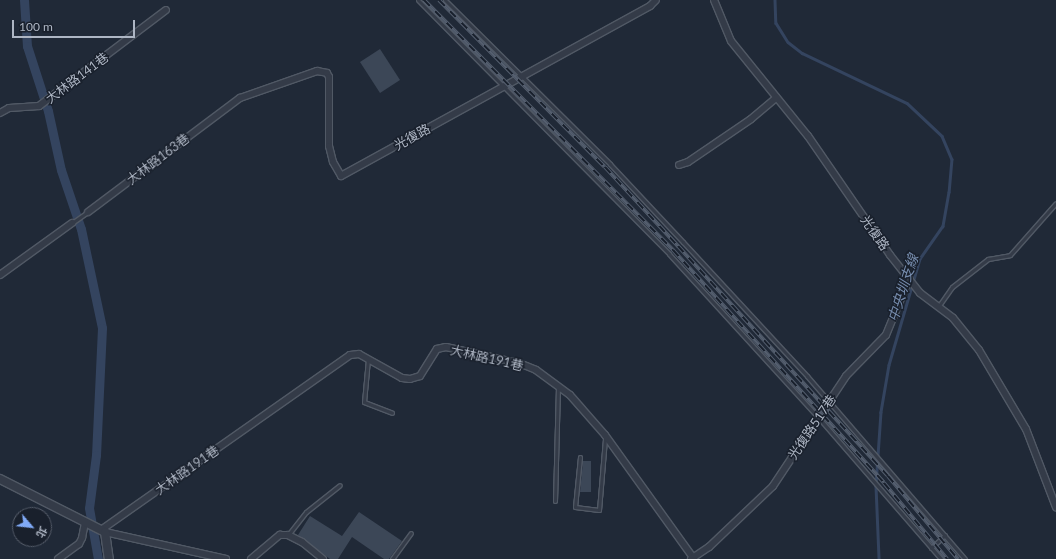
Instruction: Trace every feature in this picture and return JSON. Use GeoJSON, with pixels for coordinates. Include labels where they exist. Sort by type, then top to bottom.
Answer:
{"type":"FeatureCollection","features":[{"type":"Feature","properties":{"kind":"street","name":"光復路"},"geometry":{"type":"LineString","coordinates":[[240,98],[318,71],[327,73],[329,146],[333,162],[341,176],[522,75],[650,6],[656,0]]}},
{"type":"Feature","properties":{"kind":"street","name":"光復路"},"geometry":{"type":"LineString","coordinates":[[714,0],[731,41],[808,136],[909,279],[920,293],[937,308],[953,318],[979,350],[1026,429],[1056,507]]}},
{"type":"Feature","properties":{"kind":"street","name":"大林路141巷"},"geometry":{"type":"LineString","coordinates":[[0,114],[9,108],[40,106],[166,10]]}},
{"type":"Feature","properties":{"kind":"street","name":"大林路163巷"},"geometry":{"type":"LineString","coordinates":[[88,212],[240,98]]}},
{"type":"Feature","properties":{"kind":"street"},"geometry":{"type":"LineString","coordinates":[[679,165],[688,162],[751,119],[776,98]]}},
{"type":"Feature","properties":{"kind":"street"},"geometry":{"type":"LineString","coordinates":[[0,274],[72,223]]}},
{"type":"Feature","properties":{"kind":"street","name":"光復路517巷"},"geometry":{"type":"LineString","coordinates":[[693,559],[709,547],[772,486],[846,376],[886,335],[909,279]]}},
{"type":"Feature","properties":{"kind":"street","name":"大林路191巷"},"geometry":{"type":"LineString","coordinates":[[102,530],[350,355],[359,354],[402,378],[410,379],[420,376],[437,349],[446,347],[519,363],[558,385],[570,395],[606,435],[693,559]]}},
{"type":"Feature","properties":{"kind":"street"},"geometry":{"type":"LineString","coordinates":[[0,478],[102,530],[226,559]]}},
{"type":"Feature","properties":{"kind":"street"},"geometry":{"type":"LineString","coordinates":[[58,559],[78,544],[85,522]]}},
{"type":"Feature","properties":{"kind":"street"},"geometry":{"type":"LineString","coordinates":[[102,530],[110,559]]}},
{"type":"Feature","properties":{"kind":"street"},"geometry":{"type":"LineString","coordinates":[[251,559],[280,535],[288,535],[323,559]]}},
{"type":"Feature","properties":{"kind":"lane"},"geometry":{"type":"LineString","coordinates":[[418,0],[505,85],[669,254],[879,485],[941,559]]}},
{"type":"Feature","properties":{"kind":"lane"},"geometry":{"type":"LineString","coordinates":[[445,0],[522,75],[615,170],[829,401],[965,559]]}},
{"type":"Feature","properties":{"kind":"lane"},"geometry":{"type":"LineString","coordinates":[[937,308],[952,288],[988,258],[1010,255],[1056,203]]}},
{"type":"Feature","properties":{"kind":"lane"},"geometry":{"type":"LineString","coordinates":[[72,223],[88,212]]}},
{"type":"Feature","properties":{"kind":"lane"},"geometry":{"type":"LineString","coordinates":[[368,358],[364,402],[392,413]]}},
{"type":"Feature","properties":{"kind":"lane"},"geometry":{"type":"LineString","coordinates":[[555,501],[558,385]]}},
{"type":"Feature","properties":{"kind":"lane"},"geometry":{"type":"LineString","coordinates":[[580,457],[576,507],[599,510],[606,435]]}},
{"type":"Feature","properties":{"kind":"lane"},"geometry":{"type":"LineString","coordinates":[[288,535],[306,512],[340,485]]}},
{"type":"Feature","properties":{"kind":"lane"},"geometry":{"type":"LineString","coordinates":[[392,559],[411,533]]}},
{"type":"Feature","properties":{"kind":"lane"},"geometry":{"type":"LineString","coordinates":[[931,548],[945,535]]}},
{"type":"Feature","properties":{"kind":"building"},"geometry":{"type":"Polygon","coordinates":[[[380,49],[400,80],[380,93],[360,62],[380,49]]]}},
{"type":"Feature","properties":{"kind":"building"},"geometry":{"type":"Polygon","coordinates":[[[583,461],[591,461],[591,492],[580,492],[583,461]]]}},
{"type":"Feature","properties":{"kind":"building"},"geometry":{"type":"Polygon","coordinates":[[[359,512],[402,541],[389,559],[384,559],[352,537],[338,559],[330,559],[298,535],[310,516],[342,536],[359,512]]]}},
{"type":"Feature","properties":{"kind":"waterway"},"geometry":{"type":"LineString","coordinates":[[24,0],[27,46],[48,111],[61,170],[81,229],[102,328],[96,455],[89,508],[98,559]]}},
{"type":"Feature","properties":{"kind":"waterway","name":"中央圳支線"},"geometry":{"type":"LineString","coordinates":[[775,0],[776,23],[788,42],[802,53],[907,103],[942,136],[952,159],[949,192],[943,226],[920,259],[889,365],[881,412],[876,486],[879,559]]}},
{"type":"Feature","properties":{"kind":"railway"},"geometry":{"type":"LineString","coordinates":[[424,0],[673,250],[884,483],[947,559]]}},
{"type":"Feature","properties":{"kind":"railway"},"geometry":{"type":"LineString","coordinates":[[439,0],[605,167],[888,476],[958,559]]}}]}
